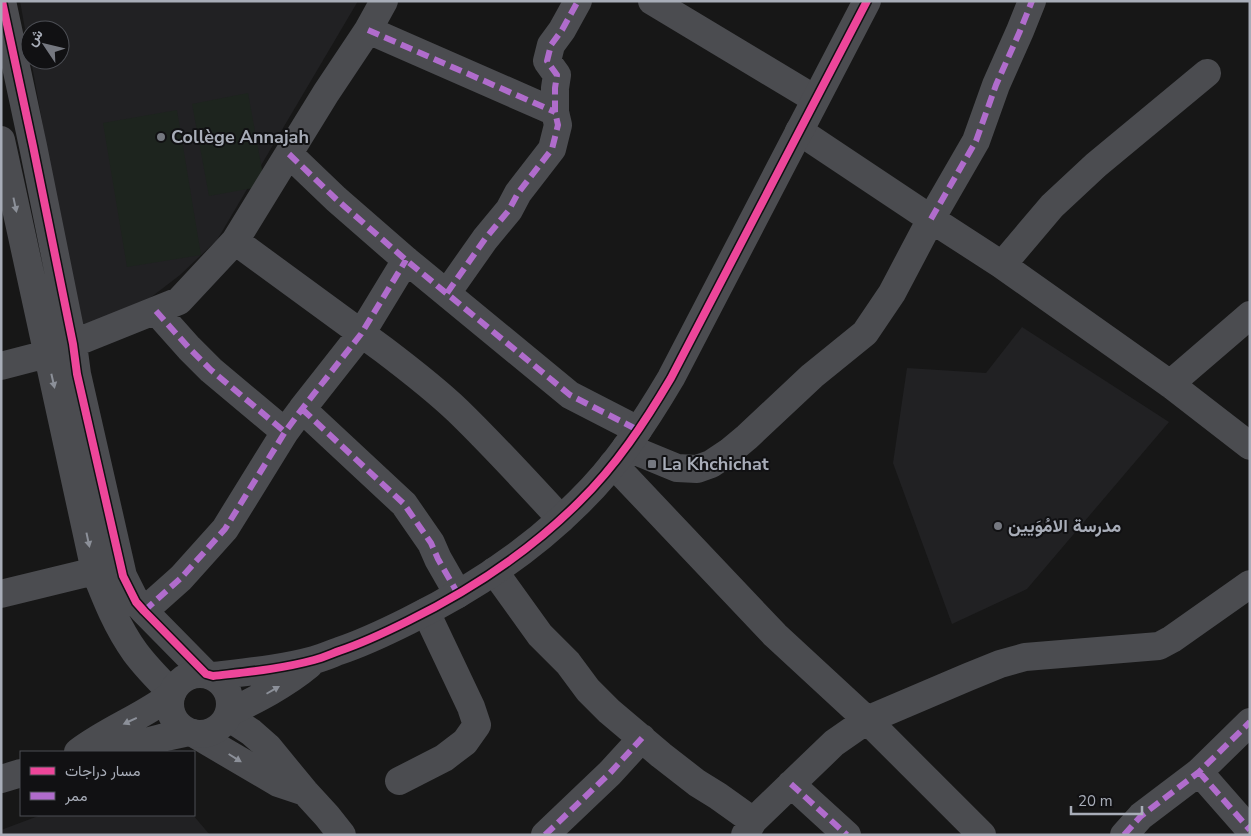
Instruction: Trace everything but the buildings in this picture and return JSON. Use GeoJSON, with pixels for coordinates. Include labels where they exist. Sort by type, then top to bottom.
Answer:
{"type":"FeatureCollection","features":[{"type":"Feature","properties":{"kind":"street"},"geometry":{"type":"LineString","coordinates":[[2,1],[33,146],[77,374],[122,576],[136,602],[144,611],[210,675],[220,680],[230,695],[231,704],[228,715],[221,726],[213,731],[203,734],[191,732],[111,751]]}},
{"type":"Feature","properties":{"kind":"street"},"geometry":{"type":"LineString","coordinates":[[1,366],[47,354],[179,301],[235,240],[326,93],[368,30],[384,1]]}},
{"type":"Feature","properties":{"kind":"street"},"geometry":{"type":"LineString","coordinates":[[447,293],[485,239],[509,210],[518,193],[552,148],[558,125],[555,112],[557,75],[547,61],[551,44],[562,30],[578,1]]}},
{"type":"Feature","properties":{"kind":"street"},"geometry":{"type":"LineString","coordinates":[[652,1],[815,99]]}},
{"type":"Feature","properties":{"kind":"street"},"geometry":{"type":"LineString","coordinates":[[305,792],[272,780],[181,728],[175,721],[170,704],[172,694],[178,684],[186,677],[196,674],[210,675],[274,668],[316,660],[390,630],[458,594],[494,570],[533,542],[579,502],[626,447],[671,378],[867,1]]}},
{"type":"Feature","properties":{"kind":"street"},"geometry":{"type":"LineString","coordinates":[[626,447],[677,468],[697,469],[711,464],[747,437],[812,376],[865,333],[892,293],[930,219],[976,141],[996,85],[1032,1]]}},
{"type":"Feature","properties":{"kind":"street"},"geometry":{"type":"LineString","coordinates":[[368,30],[555,112]]}},
{"type":"Feature","properties":{"kind":"street"},"geometry":{"type":"LineString","coordinates":[[1002,265],[1052,206],[1096,164],[1207,74]]}},
{"type":"Feature","properties":{"kind":"street"},"geometry":{"type":"LineString","coordinates":[[799,131],[1002,265],[1170,384],[1250,446]]}},
{"type":"Feature","properties":{"kind":"street"},"geometry":{"type":"LineString","coordinates":[[1,140],[95,571],[106,600],[121,630],[135,652],[172,694]]}},
{"type":"Feature","properties":{"kind":"street"},"geometry":{"type":"LineString","coordinates":[[290,154],[336,199],[406,260],[570,395],[626,447],[775,635],[868,720],[982,835]]}},
{"type":"Feature","properties":{"kind":"street"},"geometry":{"type":"LineString","coordinates":[[235,240],[403,365],[456,410],[504,457],[561,519]]}},
{"type":"Feature","properties":{"kind":"street"},"geometry":{"type":"LineString","coordinates":[[144,611],[181,578],[225,529],[302,409],[361,334],[406,260]]}},
{"type":"Feature","properties":{"kind":"street"},"geometry":{"type":"LineString","coordinates":[[156,311],[204,363],[286,432]]}},
{"type":"Feature","properties":{"kind":"street"},"geometry":{"type":"LineString","coordinates":[[1170,384],[1250,316]]}},
{"type":"Feature","properties":{"kind":"street"},"geometry":{"type":"LineString","coordinates":[[302,409],[404,504],[431,543],[458,594]]}},
{"type":"Feature","properties":{"kind":"street"},"geometry":{"type":"LineString","coordinates":[[494,570],[540,635],[568,663],[588,690],[661,755],[697,783],[718,796],[749,828],[834,743],[868,720],[1000,664],[1025,657],[1159,646],[1172,640],[1250,584]]}},
{"type":"Feature","properties":{"kind":"street"},"geometry":{"type":"LineString","coordinates":[[1,594],[95,571]]}},
{"type":"Feature","properties":{"kind":"street"},"geometry":{"type":"LineString","coordinates":[[399,781],[444,758],[465,742],[477,725],[471,706],[426,612]]}},
{"type":"Feature","properties":{"kind":"street"},"geometry":{"type":"LineString","coordinates":[[228,715],[274,690],[316,660]]}},
{"type":"Feature","properties":{"kind":"street"},"geometry":{"type":"LineString","coordinates":[[79,751],[98,738],[150,711],[172,694]]}},
{"type":"Feature","properties":{"kind":"street"},"geometry":{"type":"LineString","coordinates":[[228,715],[268,747],[342,835]]}},
{"type":"Feature","properties":{"kind":"street"},"geometry":{"type":"LineString","coordinates":[[1124,835],[1141,816],[1199,772],[1250,722]]}},
{"type":"Feature","properties":{"kind":"street"},"geometry":{"type":"LineString","coordinates":[[545,835],[610,773],[642,738]]}},
{"type":"Feature","properties":{"kind":"street"},"geometry":{"type":"LineString","coordinates":[[1199,772],[1250,830]]}},
{"type":"Feature","properties":{"kind":"street"},"geometry":{"type":"LineString","coordinates":[[1,779],[20,773]]}},
{"type":"Feature","properties":{"kind":"street"},"geometry":{"type":"LineString","coordinates":[[791,784],[847,835]]}},
{"type":"Feature","properties":{"kind":"shaded area","name":"Collège Annajah"},"geometry":{"type":"Polygon","coordinates":[[[20,1],[358,1],[217,240],[180,275],[137,308],[79,326],[33,70],[70,70],[70,20],[23,20],[20,1]]]}},
{"type":"Feature","properties":{"kind":"shaded area"},"geometry":{"type":"Polygon","coordinates":[[[248,93],[265,186],[209,196],[192,104],[248,93]]]}},
{"type":"Feature","properties":{"kind":"shaded area"},"geometry":{"type":"Polygon","coordinates":[[[177,110],[201,255],[127,267],[103,123],[177,110]]]}},
{"type":"Feature","properties":{"kind":"shaded area","name":"مدرسة الامُوَيين"},"geometry":{"type":"Polygon","coordinates":[[[1022,327],[1169,422],[1027,589],[952,624],[893,463],[907,368],[986,373],[1022,327]]]}},
{"type":"Feature","properties":{"kind":"shaded area"},"geometry":{"type":"Polygon","coordinates":[[[38,816],[194,816],[210,835],[1,835],[1,830],[38,816]]]}},
{"type":"Feature","properties":{"kind":"marked path"},"geometry":{"type":"LineString","coordinates":[[447,293],[485,239],[509,210],[518,193],[552,149],[558,125],[555,112],[557,75],[547,61],[551,45],[562,30],[578,1]]}},
{"type":"Feature","properties":{"kind":"marked path"},"geometry":{"type":"LineString","coordinates":[[931,219],[976,141],[996,85],[1032,1]]}},
{"type":"Feature","properties":{"kind":"marked path"},"geometry":{"type":"LineString","coordinates":[[368,30],[555,112]]}},
{"type":"Feature","properties":{"kind":"marked path"},"geometry":{"type":"LineString","coordinates":[[289,154],[336,199],[406,260],[570,395],[638,430]]}},
{"type":"Feature","properties":{"kind":"marked path"},"geometry":{"type":"LineString","coordinates":[[144,611],[181,578],[225,529],[285,432],[361,334],[406,260]]}},
{"type":"Feature","properties":{"kind":"marked path"},"geometry":{"type":"LineString","coordinates":[[156,311],[211,370],[285,432]]}},
{"type":"Feature","properties":{"kind":"marked path"},"geometry":{"type":"LineString","coordinates":[[302,409],[404,504],[431,543],[458,594]]}},
{"type":"Feature","properties":{"kind":"marked path"},"geometry":{"type":"LineString","coordinates":[[1124,835],[1141,816],[1199,772],[1250,722]]}},
{"type":"Feature","properties":{"kind":"marked path"},"geometry":{"type":"LineString","coordinates":[[545,835],[610,773],[642,738]]}},
{"type":"Feature","properties":{"kind":"marked path"},"geometry":{"type":"LineString","coordinates":[[1199,772],[1250,830]]}},
{"type":"Feature","properties":{"kind":"marked path"},"geometry":{"type":"LineString","coordinates":[[791,784],[847,835]]}},
{"type":"Feature","properties":{"kind":"cycle path"},"geometry":{"type":"LineString","coordinates":[[2,1],[73,344],[77,374],[123,576],[136,602],[144,611],[206,674],[213,676],[277,668],[314,660],[400,625],[476,583],[520,553],[541,537],[593,488],[629,443],[671,378],[867,1]]}},
{"type":"Feature","properties":{"kind":"place","name":"Collège Annajah"},"geometry":{"type":"Point","coordinates":[161,137]}},
{"type":"Feature","properties":{"kind":"place","name":"La Khchichat"},"geometry":{"type":"Point","coordinates":[652,464]}},
{"type":"Feature","properties":{"kind":"place","name":"مدرسة الامُوَيين"},"geometry":{"type":"Point","coordinates":[998,526]}}]}
